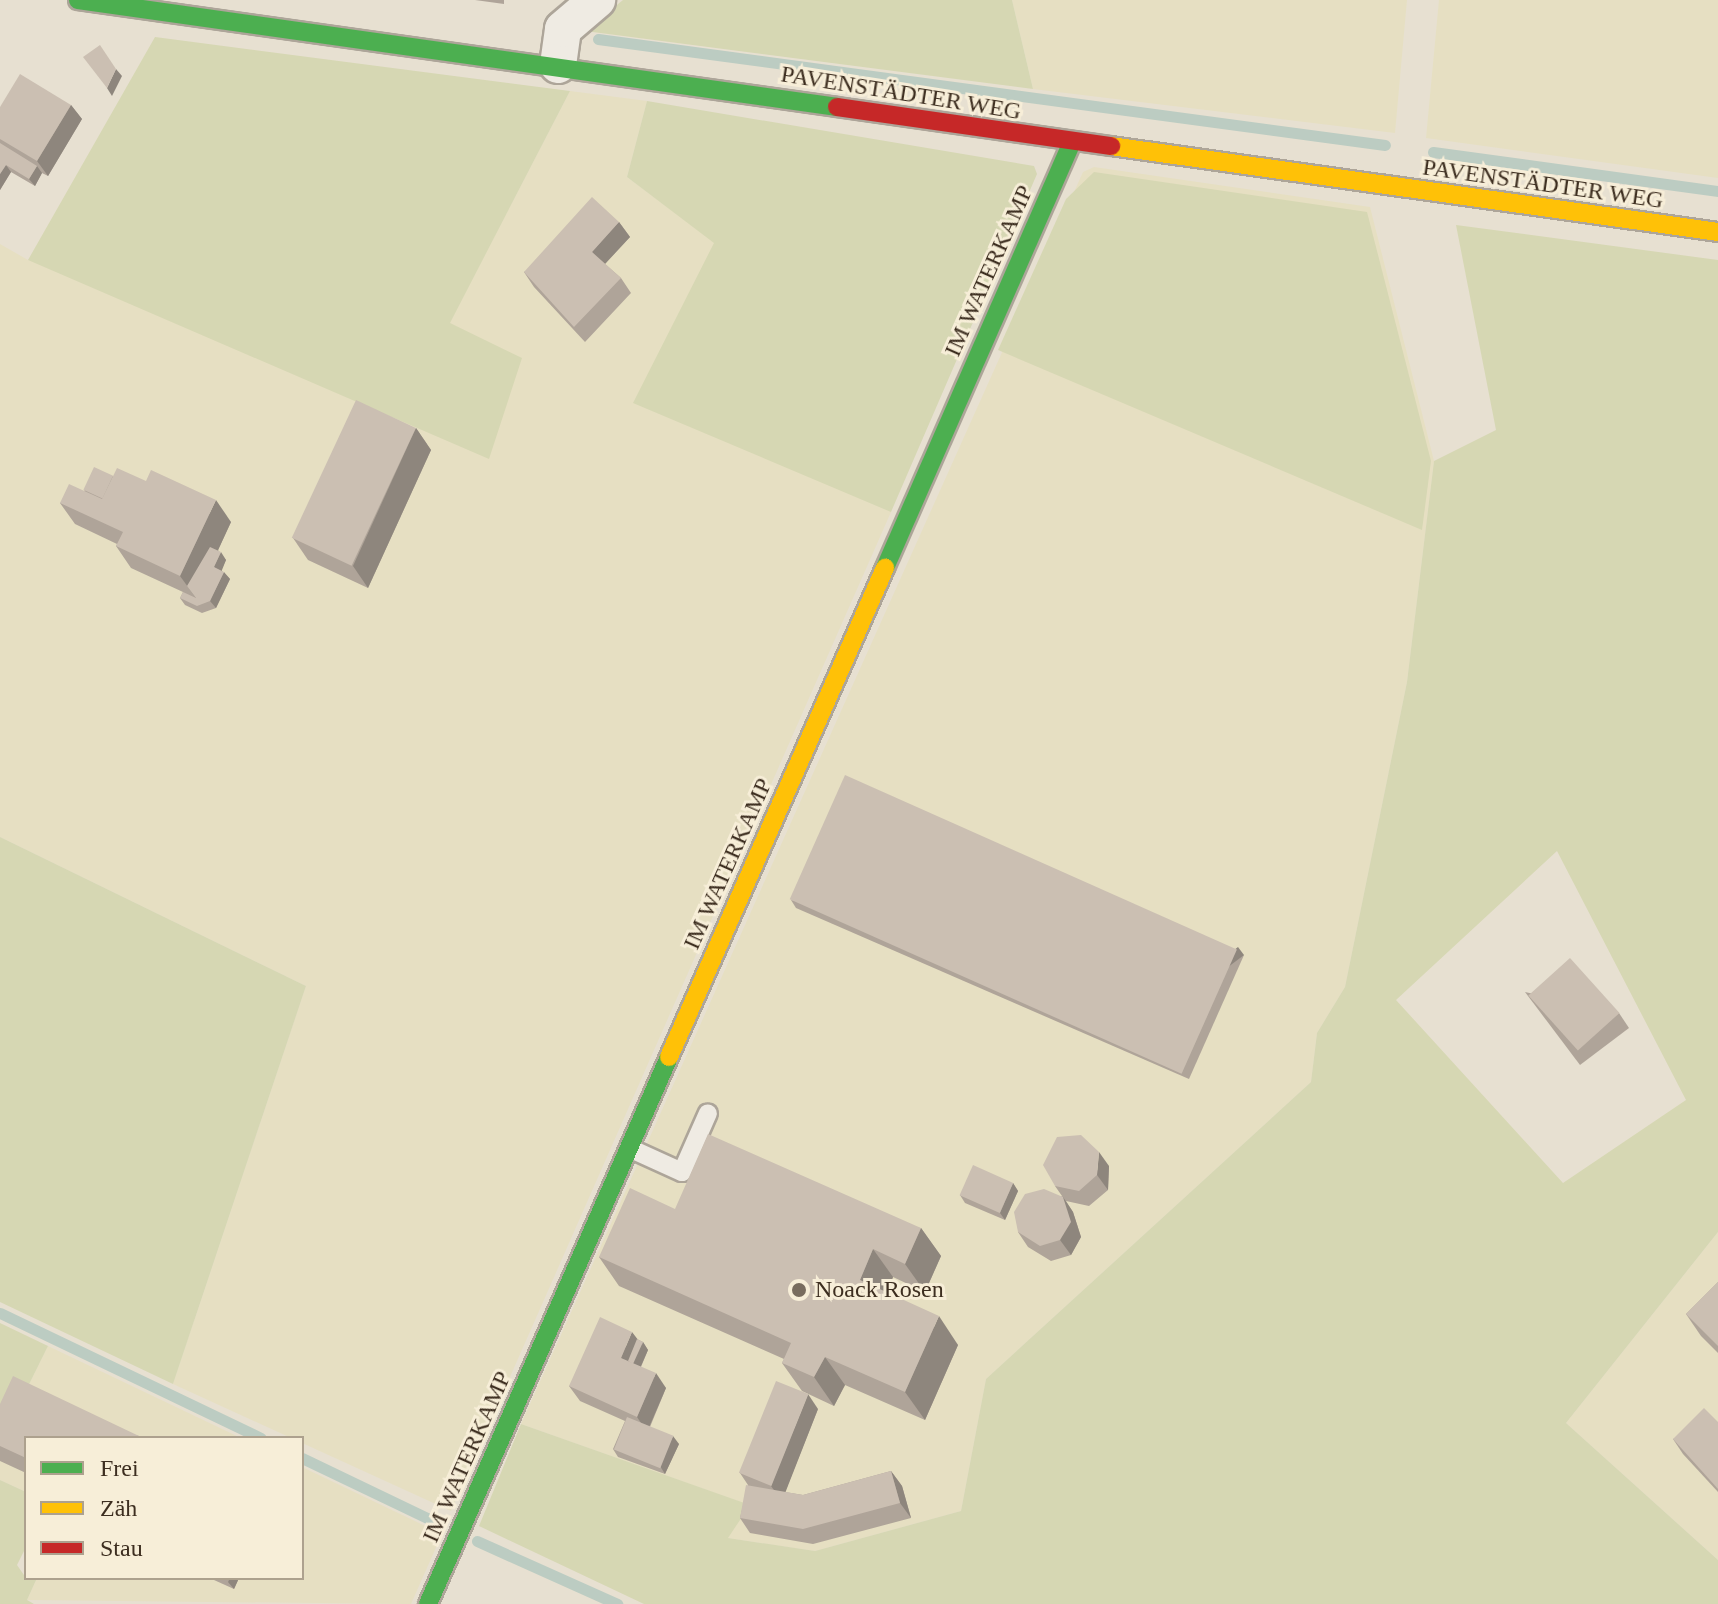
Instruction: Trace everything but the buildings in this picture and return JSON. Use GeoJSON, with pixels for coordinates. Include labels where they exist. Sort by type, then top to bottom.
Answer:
{"type":"FeatureCollection","features":[{"type":"Feature","properties":{"kind":"street","name":"PAVENSTÄDTER WEG"},"geometry":{"type":"LineString","coordinates":[[78,0],[157,7],[1072,143],[1718,232]]}},
{"type":"Feature","properties":{"kind":"street"},"geometry":{"type":"LineString","coordinates":[[558,65],[563,29],[597,0]]}},
{"type":"Feature","properties":{"kind":"street","name":"IM WATERKAMP"},"geometry":{"type":"LineString","coordinates":[[428,1604],[1072,143]]}},
{"type":"Feature","properties":{"kind":"lane"},"geometry":{"type":"LineString","coordinates":[[629,1148],[682,1172],[708,1113]]}},
{"type":"Feature","properties":{"kind":"shaded area"},"geometry":{"type":"Polygon","coordinates":[[[1012,0],[1407,0],[1395,133],[1033,89],[1012,0]]]}},
{"type":"Feature","properties":{"kind":"shaded area"},"geometry":{"type":"Polygon","coordinates":[[[1439,0],[1718,0],[1718,178],[1426,138],[1439,0]]]}},
{"type":"Feature","properties":{"kind":"shaded area"},"geometry":{"type":"Polygon","coordinates":[[[570,91],[647,101],[627,177],[714,242],[891,512],[451,1511],[304,1444],[304,1436],[287,1436],[173,1384],[306,986],[0,837],[0,244],[28,260],[449,324],[570,91]]]}},
{"type":"Feature","properties":{"kind":"shaded area"},"geometry":{"type":"Polygon","coordinates":[[[1094,167],[1370,207],[1434,461],[1407,682],[1345,987],[1317,1033],[1311,1082],[986,1379],[961,1511],[815,1551],[727,1538],[749,1505],[521,1424],[1083,172],[1094,167]]]}},
{"type":"Feature","properties":{"kind":"shaded area"},"geometry":{"type":"Polygon","coordinates":[[[1718,1232],[1718,1560],[1566,1423],[1718,1232]]]}},
{"type":"Feature","properties":{"kind":"shaded area"},"geometry":{"type":"Polygon","coordinates":[[[48,1346],[237,1436],[24,1436],[24,1491],[0,1480],[0,1443],[48,1346]]]}},
{"type":"Feature","properties":{"kind":"shaded area"},"geometry":{"type":"Polygon","coordinates":[[[304,1468],[442,1534],[411,1604],[27,1600],[36,1580],[304,1580],[304,1468]]]}},
{"type":"Feature","properties":{"kind":"green space"},"geometry":{"type":"Polygon","coordinates":[[[623,0],[1012,0],[1033,89],[585,31],[623,0]]]}},
{"type":"Feature","properties":{"kind":"green space"},"geometry":{"type":"Polygon","coordinates":[[[155,37],[570,91],[450,323],[522,358],[489,459],[28,260],[155,37]]]}},
{"type":"Feature","properties":{"kind":"green space"},"geometry":{"type":"Polygon","coordinates":[[[647,101],[1034,166],[1037,174],[891,512],[633,403],[714,243],[627,177],[647,101]]]}},
{"type":"Feature","properties":{"kind":"green space"},"geometry":{"type":"Polygon","coordinates":[[[1094,172],[1367,212],[1431,461],[1422,530],[998,350],[1066,199],[1094,172]]]}},
{"type":"Feature","properties":{"kind":"green space"},"geometry":{"type":"Polygon","coordinates":[[[1456,225],[1718,260],[1718,1232],[1566,1423],[1718,1560],[1718,1604],[644,1604],[479,1526],[521,1424],[750,1505],[728,1538],[815,1551],[961,1511],[986,1379],[1311,1082],[1317,1033],[1345,987],[1407,682],[1434,461],[1496,430],[1456,225]],[[1557,851],[1396,1000],[1563,1183],[1686,1100],[1557,851]]]}},
{"type":"Feature","properties":{"kind":"green space"},"geometry":{"type":"Polygon","coordinates":[[[0,837],[306,986],[173,1384],[0,1302],[0,837]]]}},
{"type":"Feature","properties":{"kind":"green space"},"geometry":{"type":"Polygon","coordinates":[[[0,1323],[48,1346],[0,1443],[0,1323]]]}},
{"type":"Feature","properties":{"kind":"green space"},"geometry":{"type":"Polygon","coordinates":[[[0,1480],[24,1491],[24,1551],[17,1565],[24,1580],[36,1580],[27,1600],[34,1604],[0,1604],[0,1480]]]}},
{"type":"Feature","properties":{"kind":"waterway"},"geometry":{"type":"LineString","coordinates":[[598,39],[1385,145]]}},
{"type":"Feature","properties":{"kind":"waterway"},"geometry":{"type":"LineString","coordinates":[[1433,152],[1718,191]]}},
{"type":"Feature","properties":{"kind":"waterway"},"geometry":{"type":"LineString","coordinates":[[0,1313],[257,1436]]}},
{"type":"Feature","properties":{"kind":"waterway"},"geometry":{"type":"LineString","coordinates":[[304,1459],[440,1524]]}},
{"type":"Feature","properties":{"kind":"waterway"},"geometry":{"type":"LineString","coordinates":[[477,1541],[617,1604]]}},
{"type":"Feature","properties":{"kind":"traffic: fast"},"geometry":{"type":"LineString","coordinates":[[78,0],[837,107]]}},
{"type":"Feature","properties":{"kind":"traffic: fast"},"geometry":{"type":"LineString","coordinates":[[885,568],[1072,143]]}},
{"type":"Feature","properties":{"kind":"traffic: fast"},"geometry":{"type":"LineString","coordinates":[[428,1604],[669,1057]]}},
{"type":"Feature","properties":{"kind":"traffic: slow"},"geometry":{"type":"LineString","coordinates":[[1111,146],[1718,232]]}},
{"type":"Feature","properties":{"kind":"traffic: slow"},"geometry":{"type":"LineString","coordinates":[[669,1057],[885,568]]}},
{"type":"Feature","properties":{"kind":"traffic: jam"},"geometry":{"type":"LineString","coordinates":[[837,107],[1111,146]]}},
{"type":"Feature","properties":{"kind":"place","name":"Noack Rosen"},"geometry":{"type":"Point","coordinates":[799,1290]}}]}
